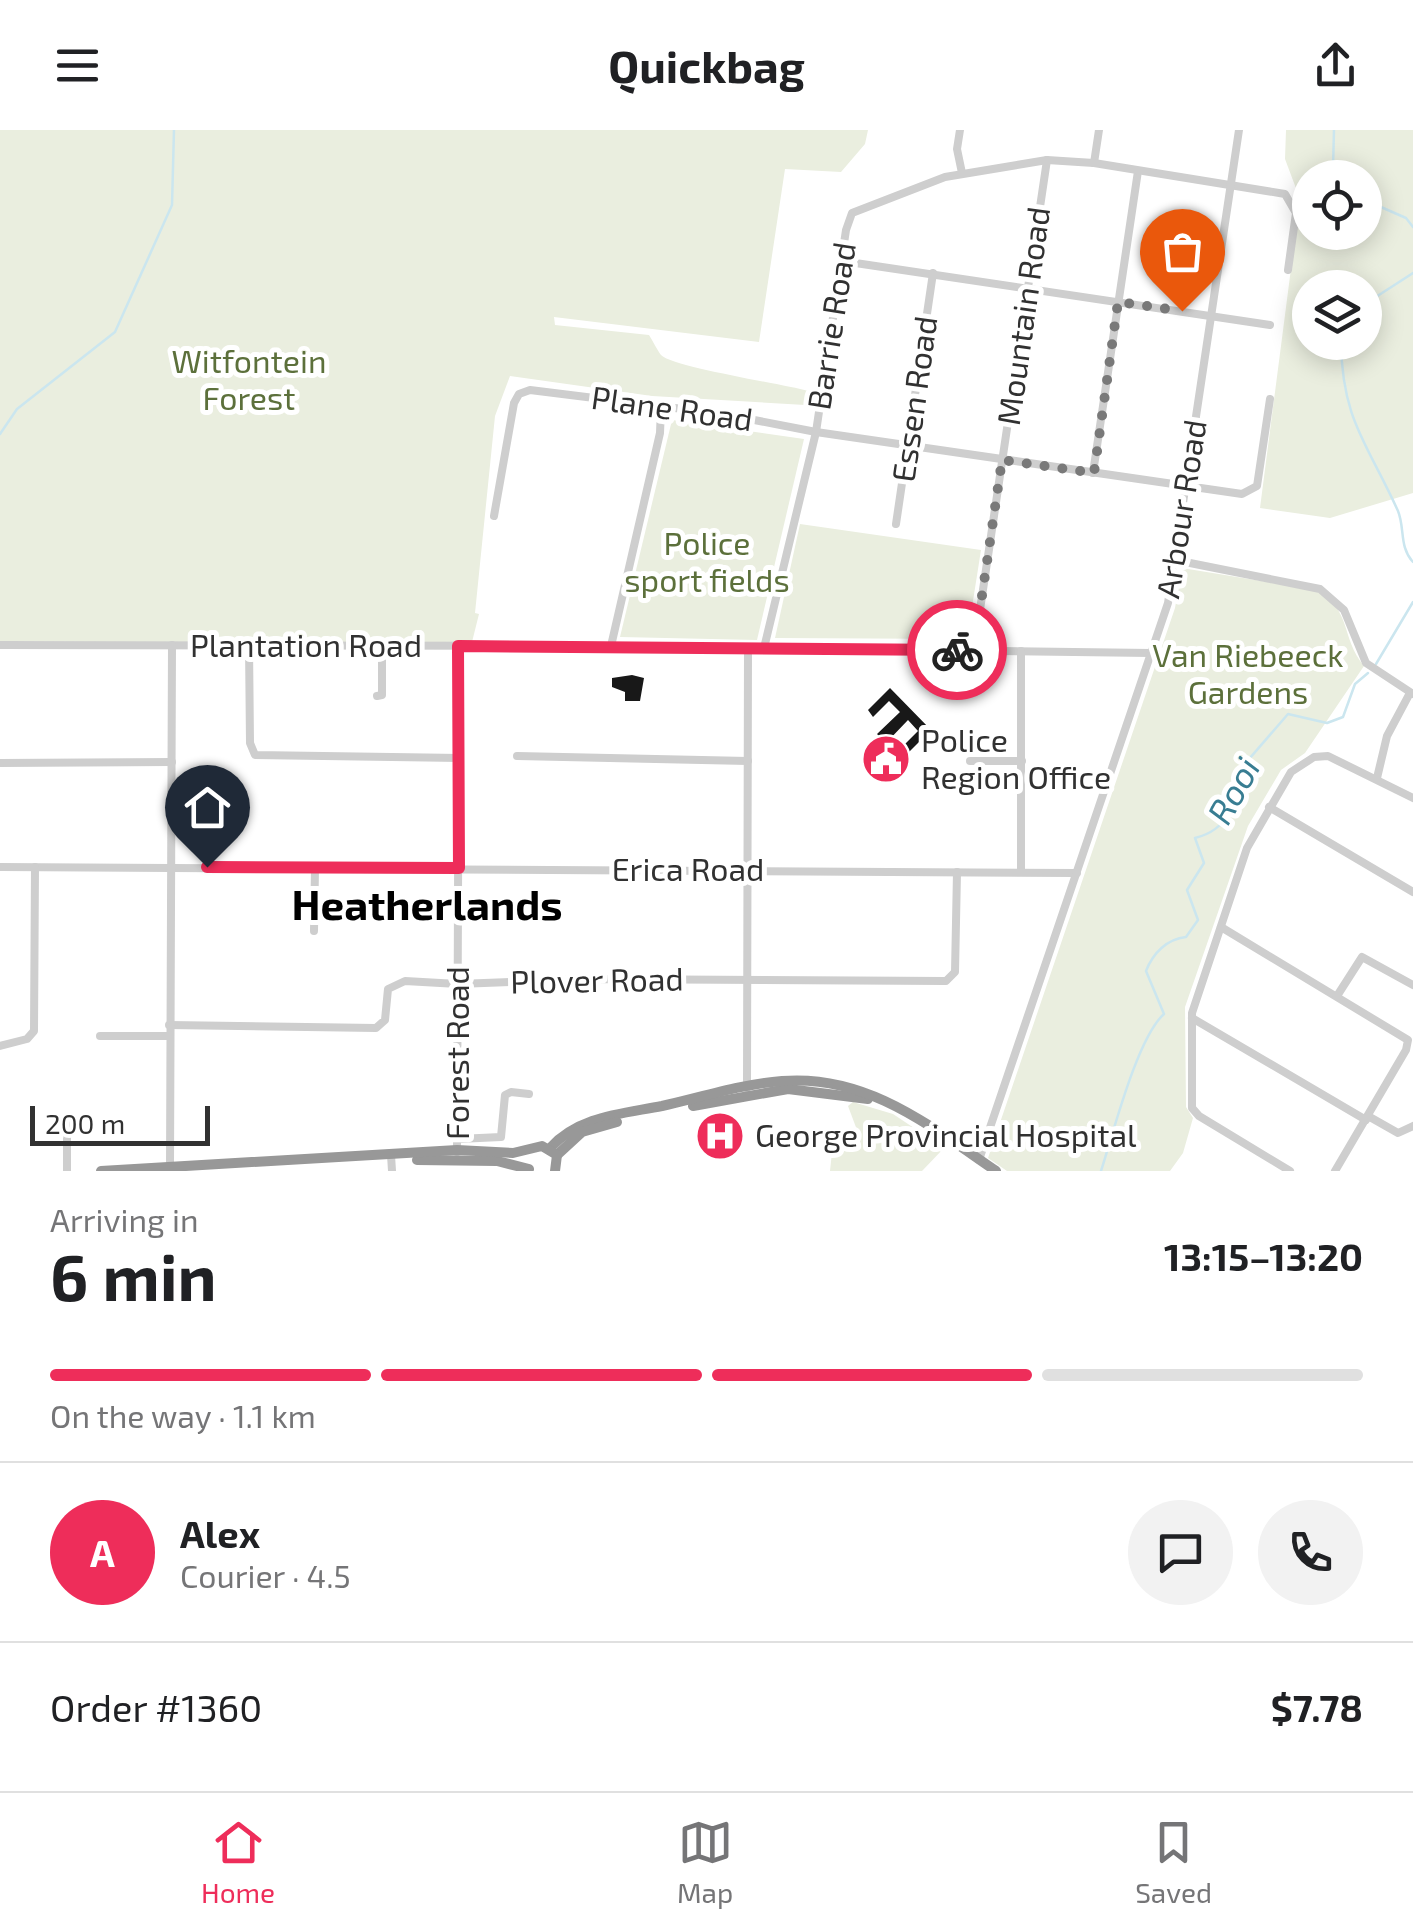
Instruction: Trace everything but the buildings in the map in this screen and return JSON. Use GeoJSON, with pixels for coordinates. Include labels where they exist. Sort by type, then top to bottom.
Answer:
{"type":"FeatureCollection","features":[{"type":"Feature","properties":{"kind":"highway"},"geometry":{"type":"LineString","coordinates":[[100,1171],[336,1159],[392,1162],[457,1149],[532,1151],[539,1147],[557,1162],[585,1122],[790,1080],[845,1085],[892,1102],[996,1171]]}},
{"type":"Feature","properties":{"kind":"highway"},"geometry":{"type":"LineString","coordinates":[[457,1149],[530,1170],[532,1151]]}},
{"type":"Feature","properties":{"kind":"street"},"geometry":{"type":"LineString","coordinates":[[960,130],[956,150],[962,173]]}},
{"type":"Feature","properties":{"kind":"street"},"geometry":{"type":"LineString","coordinates":[[1094,163],[1099,130]]}},
{"type":"Feature","properties":{"kind":"street","name":"Arbour Road"},"geometry":{"type":"LineString","coordinates":[[979,1160],[1168,603],[1239,130]]}},
{"type":"Feature","properties":{"kind":"street","name":"Barrie Road"},"geometry":{"type":"LineString","coordinates":[[764,648],[816,432],[852,213],[962,173],[1047,160],[1094,163],[1277,191],[1292,200],[1296,218],[1288,270]]}},
{"type":"Feature","properties":{"kind":"street","name":"Mountain Road"},"geometry":{"type":"LineString","coordinates":[[974,650],[1047,160]]}},
{"type":"Feature","properties":{"kind":"street"},"geometry":{"type":"LineString","coordinates":[[1094,473],[1138,170]]}},
{"type":"Feature","properties":{"kind":"street"},"geometry":{"type":"LineString","coordinates":[[842,262],[1270,325]]}},
{"type":"Feature","properties":{"kind":"street","name":"Essen Road"},"geometry":{"type":"LineString","coordinates":[[896,524],[933,273]]}},
{"type":"Feature","properties":{"kind":"street","name":"Plane Road"},"geometry":{"type":"LineString","coordinates":[[494,516],[514,403],[519,394],[535,391],[723,414],[816,432],[1242,494],[1254,490],[1270,399]]}},
{"type":"Feature","properties":{"kind":"street"},"geometry":{"type":"LineString","coordinates":[[611,646],[660,433],[661,408]]}},
{"type":"Feature","properties":{"kind":"street"},"geometry":{"type":"LineString","coordinates":[[1176,560],[1320,590],[1344,610],[1364,660],[1412,693],[1390,728],[1378,778]]}},
{"type":"Feature","properties":{"kind":"street","name":"Plantation Road"},"geometry":{"type":"LineString","coordinates":[[0,645],[1151,652]]}},
{"type":"Feature","properties":{"kind":"street"},"geometry":{"type":"LineString","coordinates":[[248,645],[250,743],[258,757],[460,758]]}},
{"type":"Feature","properties":{"kind":"street"},"geometry":{"type":"LineString","coordinates":[[170,1167],[172,646]]}},
{"type":"Feature","properties":{"kind":"street"},"geometry":{"type":"LineString","coordinates":[[377,696],[382,696],[382,646]]}},
{"type":"Feature","properties":{"kind":"street","name":"Forest Road"},"geometry":{"type":"LineString","coordinates":[[457,1149],[458,646]]}},
{"type":"Feature","properties":{"kind":"street"},"geometry":{"type":"LineString","coordinates":[[747,1090],[748,648]]}},
{"type":"Feature","properties":{"kind":"street"},"geometry":{"type":"LineString","coordinates":[[1021,651],[1021,872]]}},
{"type":"Feature","properties":{"kind":"street"},"geometry":{"type":"LineString","coordinates":[[518,756],[748,761]]}},
{"type":"Feature","properties":{"kind":"street"},"geometry":{"type":"LineString","coordinates":[[1290,1171],[1192,1108],[1192,1018],[1247,848],[1294,770],[1318,756],[1378,778],[1413,798]]}},
{"type":"Feature","properties":{"kind":"street"},"geometry":{"type":"LineString","coordinates":[[970,761],[1022,761]]}},
{"type":"Feature","properties":{"kind":"street"},"geometry":{"type":"LineString","coordinates":[[0,763],[172,762]]}},
{"type":"Feature","properties":{"kind":"street"},"geometry":{"type":"LineString","coordinates":[[1269,807],[1413,892]]}},
{"type":"Feature","properties":{"kind":"street"},"geometry":{"type":"LineString","coordinates":[[0,1046],[33,1034],[34,866]]}},
{"type":"Feature","properties":{"kind":"street","name":"Erica Road"},"geometry":{"type":"LineString","coordinates":[[0,867],[1077,873]]}},
{"type":"Feature","properties":{"kind":"street"},"geometry":{"type":"LineString","coordinates":[[314,931],[315,868]]}},
{"type":"Feature","properties":{"kind":"street","name":"Plover Road"},"geometry":{"type":"LineString","coordinates":[[170,1025],[372,1029],[385,1020],[387,993],[394,983],[747,978],[950,980],[956,972],[957,872]]}},
{"type":"Feature","properties":{"kind":"street"},"geometry":{"type":"LineString","coordinates":[[1221,927],[1402,1034],[1408,1042],[1335,1171]]}},
{"type":"Feature","properties":{"kind":"street"},"geometry":{"type":"LineString","coordinates":[[1337,996],[1362,957],[1413,985]]}},
{"type":"Feature","properties":{"kind":"street"},"geometry":{"type":"LineString","coordinates":[[1192,1018],[1398,1134],[1413,1126]]}},
{"type":"Feature","properties":{"kind":"street"},"geometry":{"type":"LineString","coordinates":[[100,1036],[169,1036]]}},
{"type":"Feature","properties":{"kind":"street"},"geometry":{"type":"LineString","coordinates":[[457,1149],[501,1137],[506,1094],[530,1094]]}},
{"type":"Feature","properties":{"kind":"street"},"geometry":{"type":"LineString","coordinates":[[67,1118],[67,1171]]}},
{"type":"Feature","properties":{"kind":"green space","name":"Witfontein Forest"},"geometry":{"type":"Polygon","coordinates":[[[0,130],[868,130],[865,144],[841,172],[785,169],[759,342],[554,317],[555,325],[649,335],[661,355],[669,360],[808,391],[805,405],[652,396],[510,376],[495,416],[475,613],[479,614],[471,646],[0,641],[0,130]]]}},
{"type":"Feature","properties":{"kind":"green space"},"geometry":{"type":"Polygon","coordinates":[[[1286,130],[1413,130],[1413,493],[1330,518],[1260,508],[1293,250],[1382,250],[1382,160],[1292,160],[1292,178],[1285,159],[1286,130]]]}},
{"type":"Feature","properties":{"kind":"green space","name":"Police sport fields"},"geometry":{"type":"Polygon","coordinates":[[[672,420],[804,439],[757,640],[620,637],[672,420]]]}},
{"type":"Feature","properties":{"kind":"green space","name":"Police sport fields"},"geometry":{"type":"Polygon","coordinates":[[[800,524],[981,550],[967,639],[775,638],[800,524]]]}},
{"type":"Feature","properties":{"kind":"green space","name":"Van Riebeeck Gardens"},"geometry":{"type":"Polygon","coordinates":[[[1182,568],[1316,590],[1336,607],[1364,666],[1305,753],[1281,770],[1248,826],[1185,1007],[1186,1107],[1193,1118],[1183,1153],[1170,1171],[1007,1171],[988,1158],[1175,608],[1182,568]]]}},
{"type":"Feature","properties":{"kind":"green space"},"geometry":{"type":"Polygon","coordinates":[[[853,1102],[893,1114],[944,1148],[922,1171],[830,1171],[832,1152],[853,1141],[857,1130],[848,1106],[853,1102]]]}},
{"type":"Feature","properties":{"kind":"waterway"},"geometry":{"type":"LineString","coordinates":[[0,434],[17,409],[115,332],[172,205],[174,130]]}},
{"type":"Feature","properties":{"kind":"waterway","name":"Rooi"},"geometry":{"type":"LineString","coordinates":[[1333,160],[1334,130]]}},
{"type":"Feature","properties":{"kind":"waterway","name":"Rooi"},"geometry":{"type":"LineString","coordinates":[[1382,207],[1406,218],[1413,227]]}},
{"type":"Feature","properties":{"kind":"waterway","name":"Rooi"},"geometry":{"type":"LineString","coordinates":[[1382,293],[1413,273]]}},
{"type":"Feature","properties":{"kind":"waterway","name":"Rooi"},"geometry":{"type":"LineString","coordinates":[[1342,360],[1352,413],[1398,511],[1406,550],[1413,562]]}},
{"type":"Feature","properties":{"kind":"waterway","name":"Rooi"},"geometry":{"type":"LineString","coordinates":[[1376,664],[1413,602]]}},
{"type":"Feature","properties":{"kind":"waterway","name":"Rooi"},"geometry":{"type":"LineString","coordinates":[[1101,1171],[1135,1064],[1164,1014],[1146,971],[1162,948],[1186,937],[1198,920],[1187,890],[1204,863],[1195,838],[1225,820],[1236,801],[1243,766],[1288,714],[1327,723],[1343,717],[1355,684],[1368,673]]}},
{"type":"Feature","properties":{"kind":"way so far"},"geometry":{"type":"LineString","coordinates":[[957,650],[974,650],[1002,460],[1094,473],[1118,302],[1182,311]]}},
{"type":"Feature","properties":{"kind":"place","name":"Police Region Office"},"geometry":{"type":"Point","coordinates":[886,759]}},
{"type":"Feature","properties":{"kind":"place","name":"George Provincial Hospital"},"geometry":{"type":"Point","coordinates":[720,1136]}},
{"type":"Feature","properties":{"kind":"district","name":"Heatherlands"},"geometry":{"type":"Point","coordinates":[427,905]}},
{"type":"Feature","properties":{"kind":"route"},"geometry":{"type":"LineString","coordinates":[[207,867],[459,868],[458,646],[957,650]]}}]}
